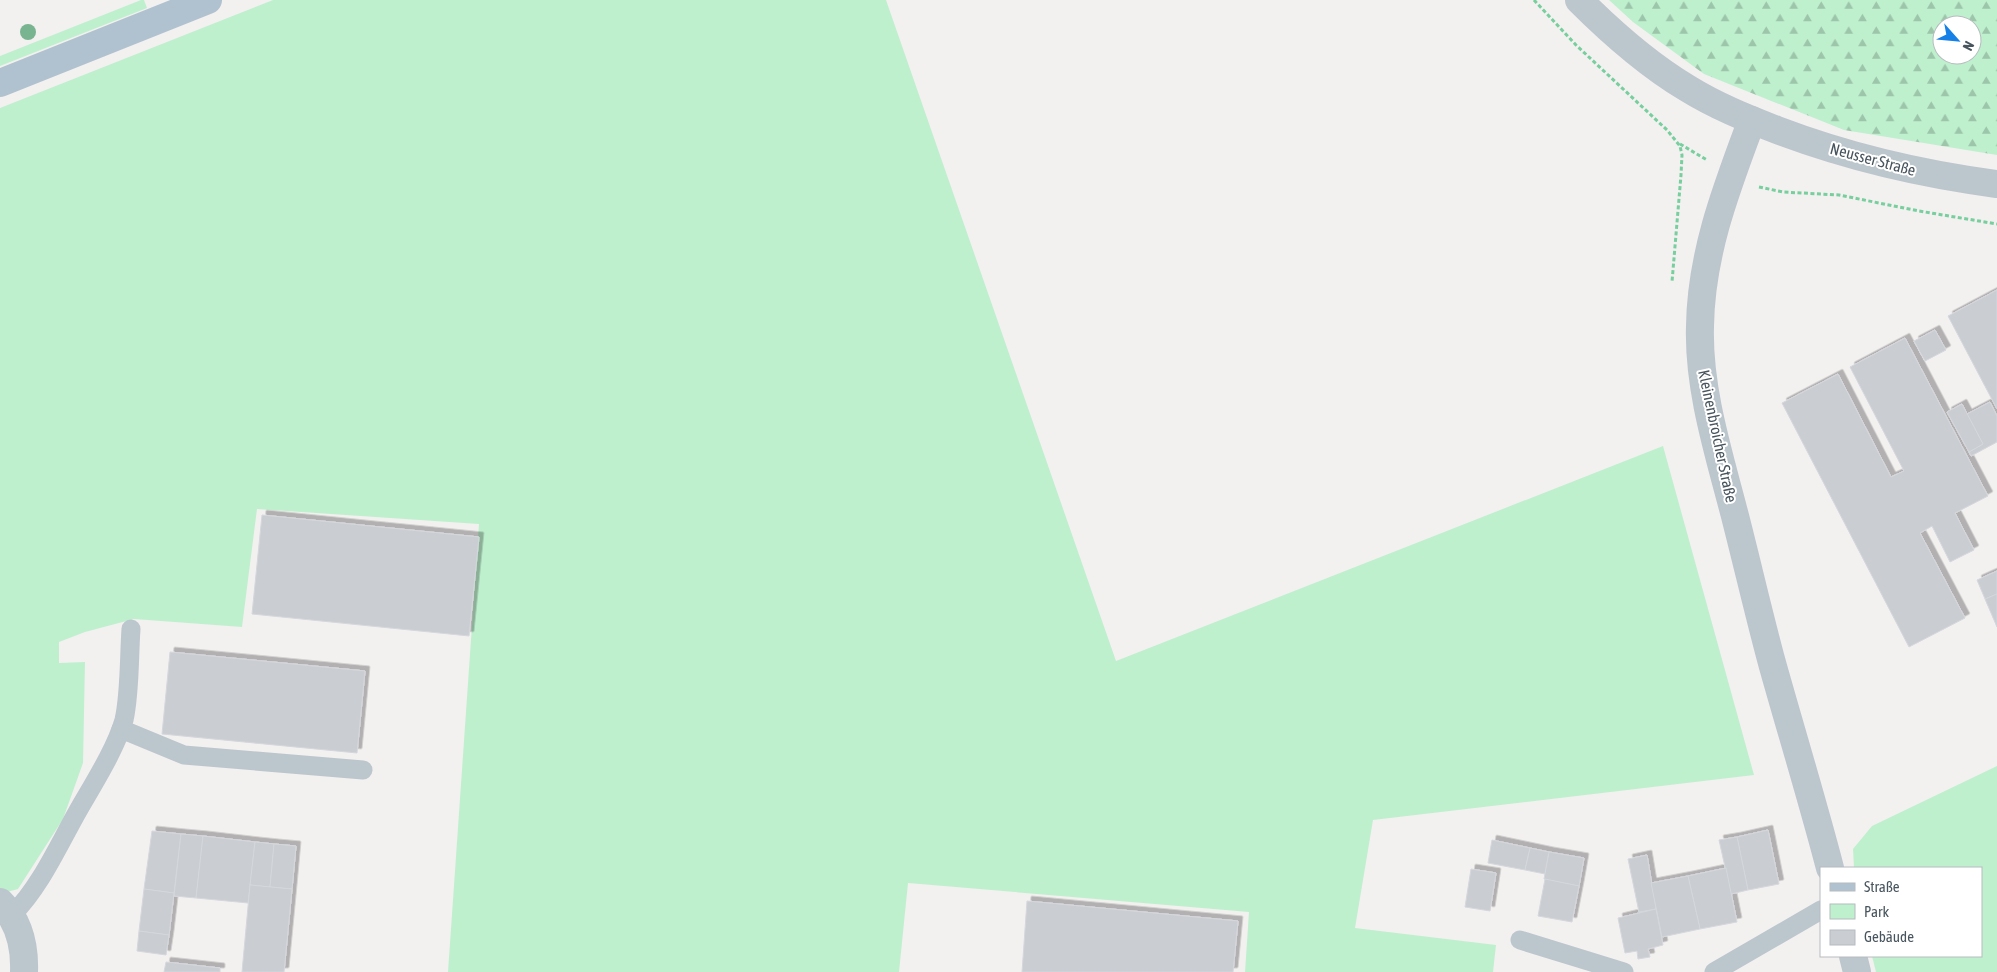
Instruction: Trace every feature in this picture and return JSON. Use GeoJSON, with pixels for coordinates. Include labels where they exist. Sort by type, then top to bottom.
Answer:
{"type":"FeatureCollection","features":[{"type":"Feature","properties":{"kind":"main road"},"geometry":{"type":"LineString","coordinates":[[0,83],[208,0]]}},
{"type":"Feature","properties":{"kind":"street"},"geometry":{"type":"LineString","coordinates":[[1579,0],[1630,47],[1664,73],[1703,98],[1752,120]]}},
{"type":"Feature","properties":{"kind":"street","name":"Kleinenbroicher Straße"},"geometry":{"type":"LineString","coordinates":[[1752,120],[1713,230],[1706,262],[1701,295],[1700,327],[1707,398],[1771,661],[1830,867]]}},
{"type":"Feature","properties":{"kind":"street","name":"Neusser Straße"},"geometry":{"type":"LineString","coordinates":[[1752,120],[1828,148],[1882,164],[1997,184]]}},
{"type":"Feature","properties":{"kind":"street"},"geometry":{"type":"LineString","coordinates":[[6,908],[22,941],[24,972]]}},
{"type":"Feature","properties":{"kind":"street"},"geometry":{"type":"LineString","coordinates":[[1853,957],[1857,972]]}},
{"type":"Feature","properties":{"kind":"lane"},"geometry":{"type":"LineString","coordinates":[[6,908],[27,897],[93,784],[121,729],[125,711],[131,629]]}},
{"type":"Feature","properties":{"kind":"lane"},"geometry":{"type":"LineString","coordinates":[[121,729],[184,755],[364,770]]}},
{"type":"Feature","properties":{"kind":"lane"},"geometry":{"type":"LineString","coordinates":[[1714,972],[1820,911]]}},
{"type":"Feature","properties":{"kind":"lane"},"geometry":{"type":"LineString","coordinates":[[1520,940],[1624,972]]}},
{"type":"Feature","properties":{"kind":"path"},"geometry":{"type":"LineString","coordinates":[[1534,0],[1576,45],[1642,105],[1678,142],[1732,174],[1760,187],[1775,191],[1839,195],[1997,224]]}},
{"type":"Feature","properties":{"kind":"green space"},"geometry":{"type":"Polygon","coordinates":[[[144,0],[147,8],[0,66],[0,56],[144,0]]]}},
{"type":"Feature","properties":{"kind":"green space"},"geometry":{"type":"Polygon","coordinates":[[[273,0],[886,0],[1116,661],[1663,446],[1754,775],[1373,820],[1355,928],[1496,945],[1493,972],[1245,972],[1249,912],[908,883],[899,972],[448,972],[479,524],[257,509],[242,627],[134,619],[85,632],[59,642],[59,663],[85,662],[83,763],[63,819],[18,889],[7,892],[0,890],[0,108],[273,0]]]}},
{"type":"Feature","properties":{"kind":"green space"},"geometry":{"type":"Polygon","coordinates":[[[1609,0],[1997,0],[1997,155],[1844,130],[1704,74],[1633,22],[1609,0]]]}},
{"type":"Feature","properties":{"kind":"green space"},"geometry":{"type":"Polygon","coordinates":[[[1997,766],[1997,972],[1876,972],[1872,957],[1982,957],[1982,867],[1854,867],[1853,849],[1872,826],[1997,766]]]}},
{"type":"Feature","properties":{"kind":"building"},"geometry":{"type":"Polygon","coordinates":[[[1997,290],[1997,409],[1948,316],[1997,290]]]}},
{"type":"Feature","properties":{"kind":"building"},"geometry":{"type":"Polygon","coordinates":[[[1935,330],[1946,350],[1925,361],[1914,341],[1935,330]]]}},
{"type":"Feature","properties":{"kind":"building"},"geometry":{"type":"Polygon","coordinates":[[[1905,338],[1988,496],[1955,513],[1974,550],[1950,562],[1932,526],[1920,533],[1965,618],[1909,647],[1782,403],[1838,374],[1891,477],[1904,471],[1850,367],[1905,338]]]}},
{"type":"Feature","properties":{"kind":"building"},"geometry":{"type":"Polygon","coordinates":[[[1990,402],[1997,416],[1997,442],[1971,456],[1969,452],[1983,444],[1967,414],[1990,402]]]}},
{"type":"Feature","properties":{"kind":"building"},"geometry":{"type":"Polygon","coordinates":[[[1962,404],[1983,444],[1969,452],[1947,412],[1962,404]]]}},
{"type":"Feature","properties":{"kind":"building"},"geometry":{"type":"Polygon","coordinates":[[[262,515],[479,537],[469,636],[252,614],[262,515]]]}},
{"type":"Feature","properties":{"kind":"building"},"geometry":{"type":"Polygon","coordinates":[[[1997,571],[1997,594],[1985,599],[1977,580],[1997,571]]]}},
{"type":"Feature","properties":{"kind":"building"},"geometry":{"type":"Polygon","coordinates":[[[1997,594],[1997,627],[1985,599],[1997,594]]]}},
{"type":"Feature","properties":{"kind":"building"},"geometry":{"type":"Polygon","coordinates":[[[170,652],[365,671],[357,753],[162,734],[170,652]]]}},
{"type":"Feature","properties":{"kind":"building"},"geometry":{"type":"Polygon","coordinates":[[[1768,830],[1779,884],[1748,890],[1737,837],[1768,830]]]}},
{"type":"Feature","properties":{"kind":"building"},"geometry":{"type":"Polygon","coordinates":[[[152,831],[181,834],[174,893],[144,889],[152,831]]]}},
{"type":"Feature","properties":{"kind":"building"},"geometry":{"type":"Polygon","coordinates":[[[181,834],[203,836],[196,898],[174,896],[181,834]]]}},
{"type":"Feature","properties":{"kind":"building"},"geometry":{"type":"Polygon","coordinates":[[[203,836],[255,842],[248,903],[196,898],[203,836]]]}},
{"type":"Feature","properties":{"kind":"building"},"geometry":{"type":"Polygon","coordinates":[[[1737,837],[1748,890],[1731,894],[1719,840],[1737,837]]]}},
{"type":"Feature","properties":{"kind":"building"},"geometry":{"type":"Polygon","coordinates":[[[1492,840],[1530,848],[1525,870],[1488,863],[1492,840]]]}},
{"type":"Feature","properties":{"kind":"building"},"geometry":{"type":"Polygon","coordinates":[[[255,842],[274,844],[270,887],[250,885],[255,842]]]}},
{"type":"Feature","properties":{"kind":"building"},"geometry":{"type":"Polygon","coordinates":[[[274,844],[296,846],[292,889],[270,887],[274,844]]]}},
{"type":"Feature","properties":{"kind":"building"},"geometry":{"type":"Polygon","coordinates":[[[1530,848],[1549,852],[1545,874],[1525,870],[1530,848]]]}},
{"type":"Feature","properties":{"kind":"building"},"geometry":{"type":"Polygon","coordinates":[[[1549,852],[1584,858],[1579,886],[1544,879],[1549,852]]]}},
{"type":"Feature","properties":{"kind":"building"},"geometry":{"type":"Polygon","coordinates":[[[1647,855],[1656,909],[1639,912],[1628,859],[1647,855]]]}},
{"type":"Feature","properties":{"kind":"building"},"geometry":{"type":"Polygon","coordinates":[[[1726,868],[1737,922],[1700,929],[1688,876],[1726,868]]]}},
{"type":"Feature","properties":{"kind":"building"},"geometry":{"type":"Polygon","coordinates":[[[1471,869],[1496,873],[1490,911],[1465,907],[1471,869]]]}},
{"type":"Feature","properties":{"kind":"building"},"geometry":{"type":"Polygon","coordinates":[[[1688,876],[1700,929],[1662,937],[1651,883],[1688,876]]]}},
{"type":"Feature","properties":{"kind":"building"},"geometry":{"type":"Polygon","coordinates":[[[1545,879],[1579,886],[1572,922],[1538,916],[1545,879]]]}},
{"type":"Feature","properties":{"kind":"building"},"geometry":{"type":"Polygon","coordinates":[[[250,885],[292,889],[284,972],[242,972],[250,885]]]}},
{"type":"Feature","properties":{"kind":"building"},"geometry":{"type":"Polygon","coordinates":[[[144,889],[174,893],[169,935],[139,931],[144,889]]]}},
{"type":"Feature","properties":{"kind":"building"},"geometry":{"type":"Polygon","coordinates":[[[1027,901],[1238,921],[1233,972],[1022,972],[1027,901]]]}},
{"type":"Feature","properties":{"kind":"building"},"geometry":{"type":"Polygon","coordinates":[[[1656,909],[1663,945],[1648,949],[1650,957],[1638,959],[1637,951],[1625,953],[1618,918],[1656,909]]]}},
{"type":"Feature","properties":{"kind":"building"},"geometry":{"type":"Polygon","coordinates":[[[139,931],[169,935],[166,955],[137,951],[139,931]]]}},
{"type":"Feature","properties":{"kind":"building"},"geometry":{"type":"Polygon","coordinates":[[[166,962],[220,968],[220,972],[164,972],[166,962]]]}}]}
